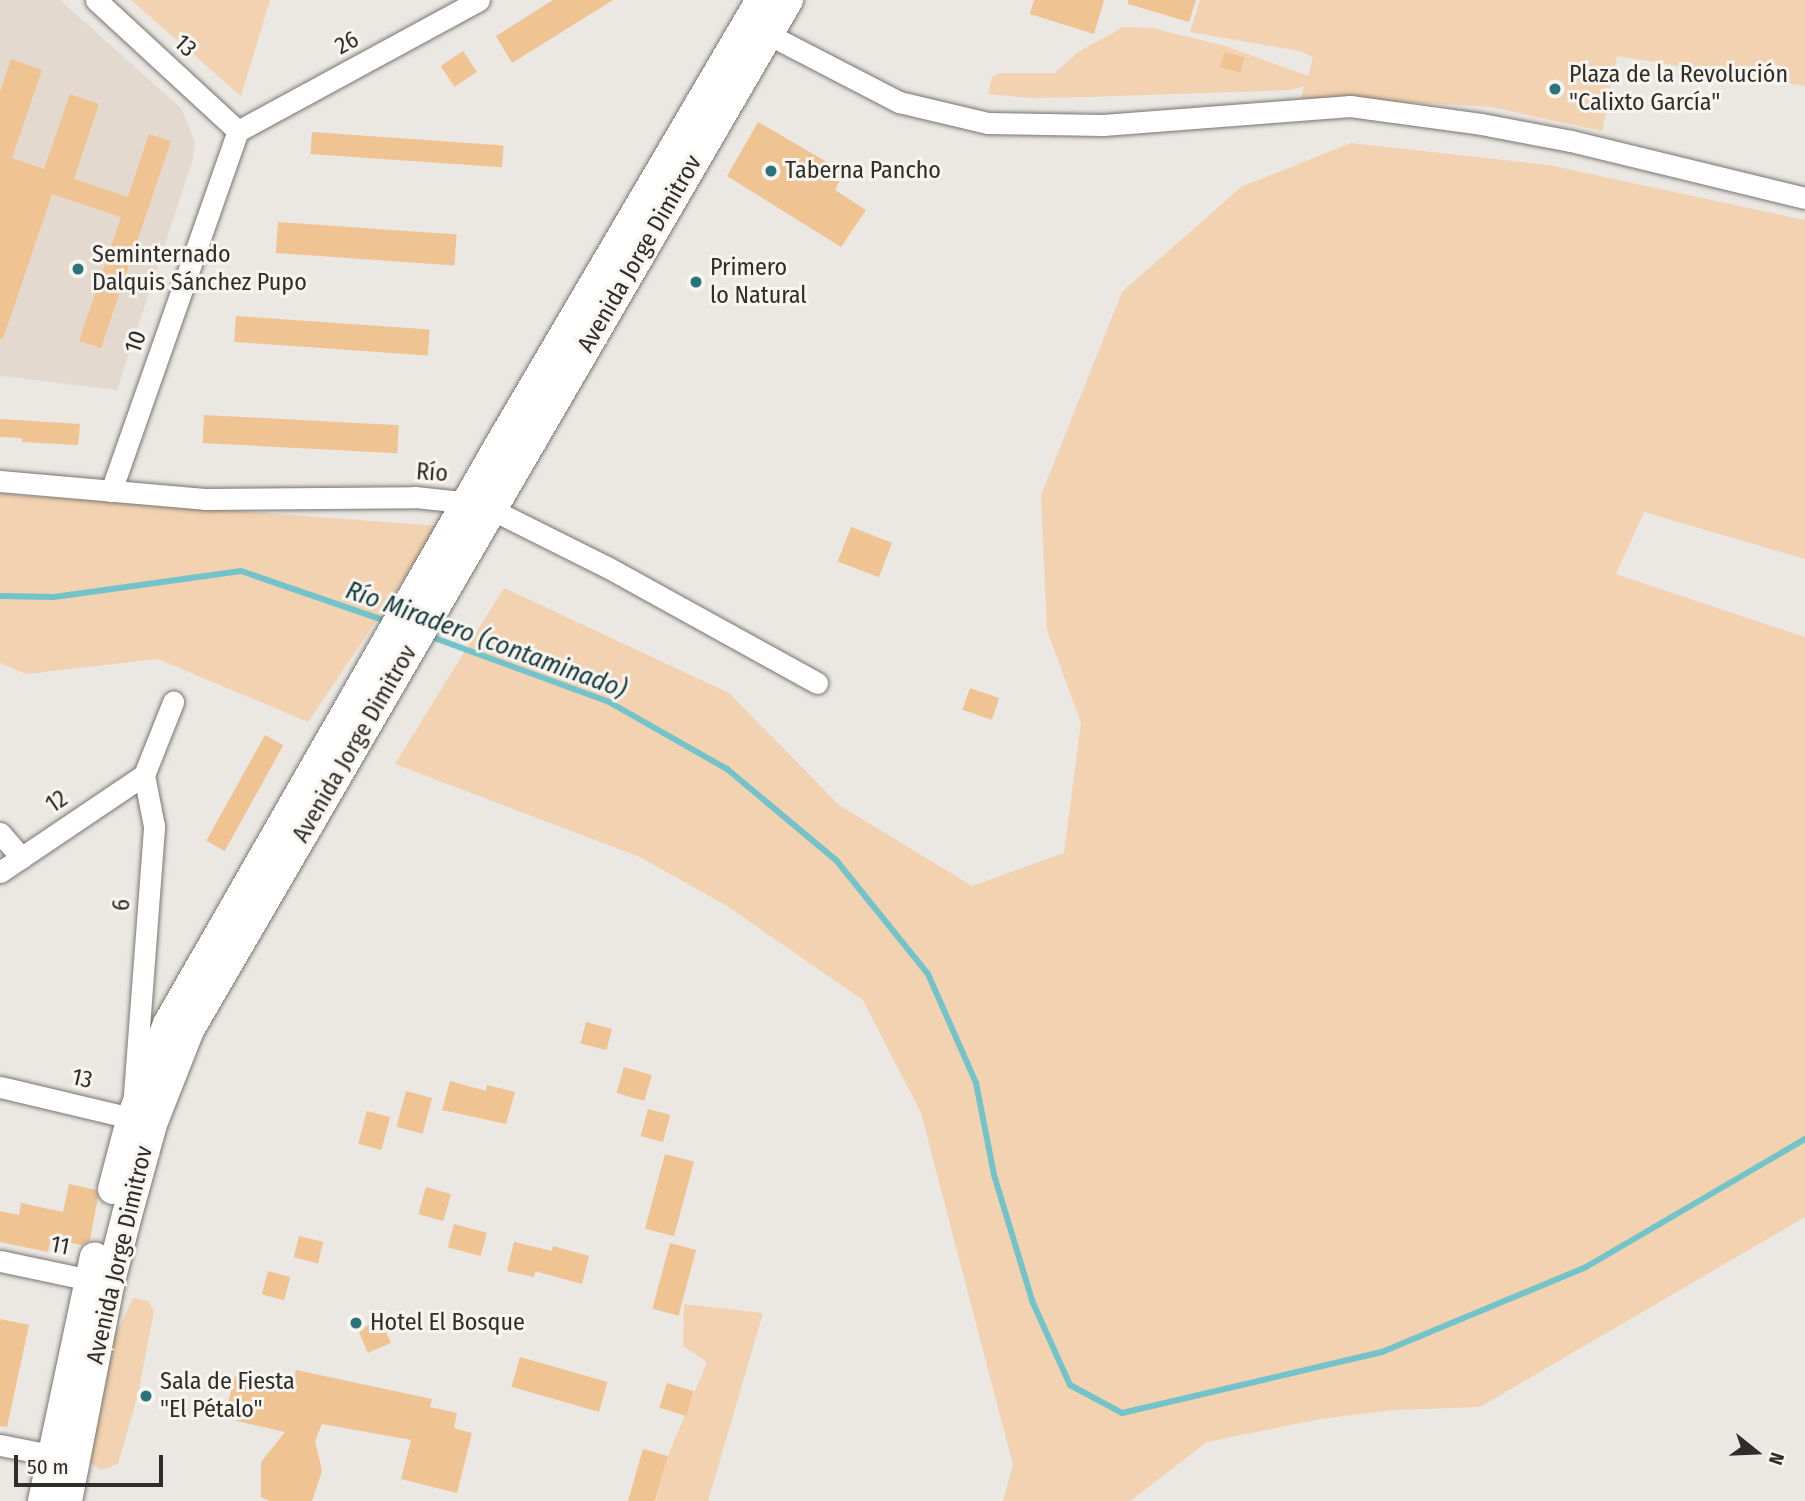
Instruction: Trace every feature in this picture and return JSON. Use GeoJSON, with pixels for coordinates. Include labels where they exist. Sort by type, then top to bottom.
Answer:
{"type":"FeatureCollection","features":[{"type":"Feature","properties":{"kind":"main road","name":"Avenida Jorge Dimitrov"},"geometry":{"type":"LineString","coordinates":[[66,1501],[64,1458],[99,1282],[168,1024],[385,671],[758,19],[788,0]]}},
{"type":"Feature","properties":{"kind":"main road","name":"Avenida Jorge Dimitrov"},"geometry":{"type":"LineString","coordinates":[[43,1501],[64,1458]]}},
{"type":"Feature","properties":{"kind":"street","name":"13"},"geometry":{"type":"LineString","coordinates":[[96,0],[238,131]]}},
{"type":"Feature","properties":{"kind":"street","name":"26"},"geometry":{"type":"LineString","coordinates":[[238,131],[479,0]]}},
{"type":"Feature","properties":{"kind":"street"},"geometry":{"type":"LineString","coordinates":[[758,19],[899,102],[988,123],[1103,125],[1350,106],[1481,124],[1572,141],[1805,198]]}},
{"type":"Feature","properties":{"kind":"street","name":"10"},"geometry":{"type":"LineString","coordinates":[[111,491],[238,131]]}},
{"type":"Feature","properties":{"kind":"street","name":"Río"},"geometry":{"type":"LineString","coordinates":[[0,481],[204,499],[415,497],[479,507],[607,567],[817,683]]}},
{"type":"Feature","properties":{"kind":"street"},"geometry":{"type":"LineString","coordinates":[[144,775],[173,702]]}},
{"type":"Feature","properties":{"kind":"street","name":"6"},"geometry":{"type":"LineString","coordinates":[[142,1121],[154,826],[144,775]]}},
{"type":"Feature","properties":{"kind":"street","name":"12"},"geometry":{"type":"LineString","coordinates":[[0,872],[144,775]]}},
{"type":"Feature","properties":{"kind":"street"},"geometry":{"type":"LineString","coordinates":[[0,833],[22,858]]}},
{"type":"Feature","properties":{"kind":"street","name":"13"},"geometry":{"type":"LineString","coordinates":[[0,1087],[142,1121]]}},
{"type":"Feature","properties":{"kind":"street","name":"11"},"geometry":{"type":"LineString","coordinates":[[0,1261],[99,1282]]}},
{"type":"Feature","properties":{"kind":"street"},"geometry":{"type":"LineString","coordinates":[[0,1445],[64,1458]]}},
{"type":"Feature","properties":{"kind":"shaded area","name":"Seminternado Dalquis Sánchez Pupo"},"geometry":{"type":"Polygon","coordinates":[[[0,0],[60,0],[182,109],[195,143],[192,162],[117,390],[0,376],[0,0]]]}},
{"type":"Feature","properties":{"kind":"shaded area"},"geometry":{"type":"Polygon","coordinates":[[[131,0],[270,0],[241,96],[131,0]]]}},
{"type":"Feature","properties":{"kind":"shaded area","name":"Plaza de la Revolución \"Calixto García\""},"geometry":{"type":"Polygon","coordinates":[[[1200,0],[1805,0],[1805,86],[1617,56],[1602,131],[1491,107],[1390,101],[1300,103],[1304,86],[1291,90],[1086,97],[1031,98],[988,94],[992,77],[999,73],[1055,73],[1078,52],[1123,27],[1152,28],[1225,46],[1308,76],[1313,57],[1300,51],[1190,32],[1200,0]]]}},
{"type":"Feature","properties":{"kind":"shaded area"},"geometry":{"type":"Polygon","coordinates":[[[1351,143],[1549,165],[1805,220],[1805,559],[1644,512],[1616,574],[1805,637],[1805,1217],[1480,1407],[1393,1410],[1320,1419],[1207,1442],[1130,1501],[1003,1501],[1013,1465],[921,1113],[863,1000],[727,906],[640,857],[395,764],[504,588],[729,693],[839,805],[972,886],[1064,853],[1081,723],[1047,630],[1041,495],[1122,292],[1241,187],[1351,143]]]}},
{"type":"Feature","properties":{"kind":"shaded area"},"geometry":{"type":"Polygon","coordinates":[[[0,494],[440,526],[308,722],[158,659],[26,674],[0,663],[0,494]]]}},
{"type":"Feature","properties":{"kind":"shaded area"},"geometry":{"type":"Polygon","coordinates":[[[133,1298],[148,1301],[154,1311],[138,1394],[118,1464],[101,1470],[86,1460],[114,1338],[133,1298]]]}},
{"type":"Feature","properties":{"kind":"shaded area"},"geometry":{"type":"Polygon","coordinates":[[[684,1304],[763,1313],[708,1501],[656,1501],[668,1456],[707,1362],[683,1346],[684,1304]]]}},
{"type":"Feature","properties":{"kind":"building"},"geometry":{"type":"Polygon","coordinates":[[[553,0],[613,0],[512,63],[496,36],[553,0]]]}},
{"type":"Feature","properties":{"kind":"building"},"geometry":{"type":"Polygon","coordinates":[[[1034,0],[1104,0],[1094,34],[1030,14],[1034,0]]]}},
{"type":"Feature","properties":{"kind":"building"},"geometry":{"type":"Polygon","coordinates":[[[1128,0],[1196,0],[1189,22],[1128,4],[1128,0]]]}},
{"type":"Feature","properties":{"kind":"building"},"geometry":{"type":"Polygon","coordinates":[[[463,51],[477,72],[455,87],[441,66],[463,51]]]}},
{"type":"Feature","properties":{"kind":"building"},"geometry":{"type":"Polygon","coordinates":[[[1224,52],[1244,57],[1241,73],[1220,68],[1224,52]]]}},
{"type":"Feature","properties":{"kind":"building"},"geometry":{"type":"Polygon","coordinates":[[[11,59],[42,70],[12,158],[44,169],[70,94],[99,104],[74,179],[128,197],[149,134],[171,141],[101,348],[79,341],[121,217],[52,194],[3,339],[0,339],[0,92],[11,59]]]}},
{"type":"Feature","properties":{"kind":"building"},"geometry":{"type":"Polygon","coordinates":[[[758,122],[844,172],[835,190],[866,210],[841,247],[727,176],[758,122]]]}},
{"type":"Feature","properties":{"kind":"building"},"geometry":{"type":"Polygon","coordinates":[[[312,132],[504,145],[502,167],[310,154],[312,132]]]}},
{"type":"Feature","properties":{"kind":"building"},"geometry":{"type":"Polygon","coordinates":[[[278,222],[457,234],[454,265],[276,253],[278,222]]]}},
{"type":"Feature","properties":{"kind":"building"},"geometry":{"type":"Polygon","coordinates":[[[236,316],[430,330],[428,355],[234,342],[236,316]]]}},
{"type":"Feature","properties":{"kind":"building"},"geometry":{"type":"Polygon","coordinates":[[[204,415],[399,425],[397,453],[203,443],[204,415]]]}},
{"type":"Feature","properties":{"kind":"building"},"geometry":{"type":"Polygon","coordinates":[[[0,419],[80,424],[78,445],[22,442],[22,438],[0,437],[0,419]]]}},
{"type":"Feature","properties":{"kind":"building"},"geometry":{"type":"Polygon","coordinates":[[[851,527],[892,543],[879,577],[838,562],[851,527]]]}},
{"type":"Feature","properties":{"kind":"building"},"geometry":{"type":"Polygon","coordinates":[[[970,688],[999,698],[992,720],[963,710],[970,688]]]}},
{"type":"Feature","properties":{"kind":"building"},"geometry":{"type":"Polygon","coordinates":[[[265,735],[283,745],[225,851],[206,841],[265,735]]]}},
{"type":"Feature","properties":{"kind":"building"},"geometry":{"type":"Polygon","coordinates":[[[586,1022],[612,1029],[606,1050],[580,1043],[586,1022]]]}},
{"type":"Feature","properties":{"kind":"building"},"geometry":{"type":"Polygon","coordinates":[[[624,1067],[652,1075],[644,1101],[617,1093],[624,1067]]]}},
{"type":"Feature","properties":{"kind":"building"},"geometry":{"type":"Polygon","coordinates":[[[450,1081],[486,1091],[487,1085],[515,1092],[506,1124],[442,1110],[450,1081]]]}},
{"type":"Feature","properties":{"kind":"building"},"geometry":{"type":"Polygon","coordinates":[[[406,1091],[432,1098],[423,1134],[396,1127],[406,1091]]]}},
{"type":"Feature","properties":{"kind":"building"},"geometry":{"type":"Polygon","coordinates":[[[648,1109],[670,1115],[663,1142],[641,1136],[648,1109]]]}},
{"type":"Feature","properties":{"kind":"building"},"geometry":{"type":"Polygon","coordinates":[[[367,1111],[390,1117],[381,1150],[358,1144],[367,1111]]]}},
{"type":"Feature","properties":{"kind":"building"},"geometry":{"type":"Polygon","coordinates":[[[665,1154],[694,1162],[674,1236],[645,1228],[665,1154]]]}},
{"type":"Feature","properties":{"kind":"building"},"geometry":{"type":"Polygon","coordinates":[[[69,1184],[96,1190],[98,1197],[90,1240],[82,1245],[51,1239],[48,1252],[0,1242],[0,1211],[19,1215],[21,1203],[63,1212],[69,1184]]]}},
{"type":"Feature","properties":{"kind":"building"},"geometry":{"type":"Polygon","coordinates":[[[426,1187],[451,1194],[443,1221],[418,1214],[426,1187]]]}},
{"type":"Feature","properties":{"kind":"building"},"geometry":{"type":"Polygon","coordinates":[[[454,1224],[487,1233],[481,1256],[448,1247],[454,1224]]]}},
{"type":"Feature","properties":{"kind":"building"},"geometry":{"type":"Polygon","coordinates":[[[299,1236],[323,1242],[318,1263],[294,1257],[299,1236]]]}},
{"type":"Feature","properties":{"kind":"building"},"geometry":{"type":"Polygon","coordinates":[[[514,1242],[552,1251],[553,1246],[589,1256],[582,1284],[535,1271],[534,1277],[507,1271],[514,1242]]]}},
{"type":"Feature","properties":{"kind":"building"},"geometry":{"type":"Polygon","coordinates":[[[670,1243],[696,1250],[678,1316],[652,1309],[670,1243]]]}},
{"type":"Feature","properties":{"kind":"building"},"geometry":{"type":"Polygon","coordinates":[[[268,1271],[290,1277],[284,1300],[262,1294],[268,1271]]]}},
{"type":"Feature","properties":{"kind":"building"},"geometry":{"type":"Polygon","coordinates":[[[0,1319],[29,1325],[7,1427],[0,1426],[0,1319]]]}},
{"type":"Feature","properties":{"kind":"building"},"geometry":{"type":"Polygon","coordinates":[[[381,1320],[391,1343],[368,1353],[358,1330],[381,1320]]]}},
{"type":"Feature","properties":{"kind":"building"},"geometry":{"type":"Polygon","coordinates":[[[520,1357],[607,1382],[599,1412],[511,1387],[520,1357]]]}},
{"type":"Feature","properties":{"kind":"building"},"geometry":{"type":"Polygon","coordinates":[[[296,1370],[432,1399],[430,1407],[457,1413],[454,1428],[472,1433],[457,1493],[401,1479],[411,1440],[322,1424],[315,1441],[322,1471],[312,1501],[269,1501],[261,1497],[261,1462],[285,1432],[224,1418],[235,1376],[292,1389],[296,1370]]]}},
{"type":"Feature","properties":{"kind":"building"},"geometry":{"type":"Polygon","coordinates":[[[667,1383],[694,1391],[686,1416],[659,1408],[667,1383]]]}},
{"type":"Feature","properties":{"kind":"building"},"geometry":{"type":"Polygon","coordinates":[[[643,1449],[668,1456],[655,1501],[628,1501],[643,1449]]]}},
{"type":"Feature","properties":{"kind":"waterway","name":"Río Miradero (contaminado)"},"geometry":{"type":"LineString","coordinates":[[0,596],[54,597],[241,571],[389,622]]}},
{"type":"Feature","properties":{"kind":"waterway","name":"Río Miradero (contaminado)"},"geometry":{"type":"LineString","coordinates":[[429,636],[609,702],[727,769],[836,860],[928,974],[976,1083],[994,1175],[1033,1303],[1070,1385],[1122,1413],[1382,1352],[1586,1267],[1805,1139]]}},
{"type":"Feature","properties":{"kind":"place","name":"Plaza de la Revolución \"Calixto García\""},"geometry":{"type":"Point","coordinates":[1555,89]}},
{"type":"Feature","properties":{"kind":"place","name":"Taberna Pancho"},"geometry":{"type":"Point","coordinates":[771,171]}},
{"type":"Feature","properties":{"kind":"place","name":"Seminternado Dalquis Sánchez Pupo"},"geometry":{"type":"Point","coordinates":[78,269]}},
{"type":"Feature","properties":{"kind":"place","name":"Primero lo Natural"},"geometry":{"type":"Point","coordinates":[696,282]}},
{"type":"Feature","properties":{"kind":"place","name":"Hotel El Bosque"},"geometry":{"type":"Point","coordinates":[356,1323]}},
{"type":"Feature","properties":{"kind":"place","name":"Sala de Fiesta \"El Pétalo\""},"geometry":{"type":"Point","coordinates":[146,1396]}}]}
